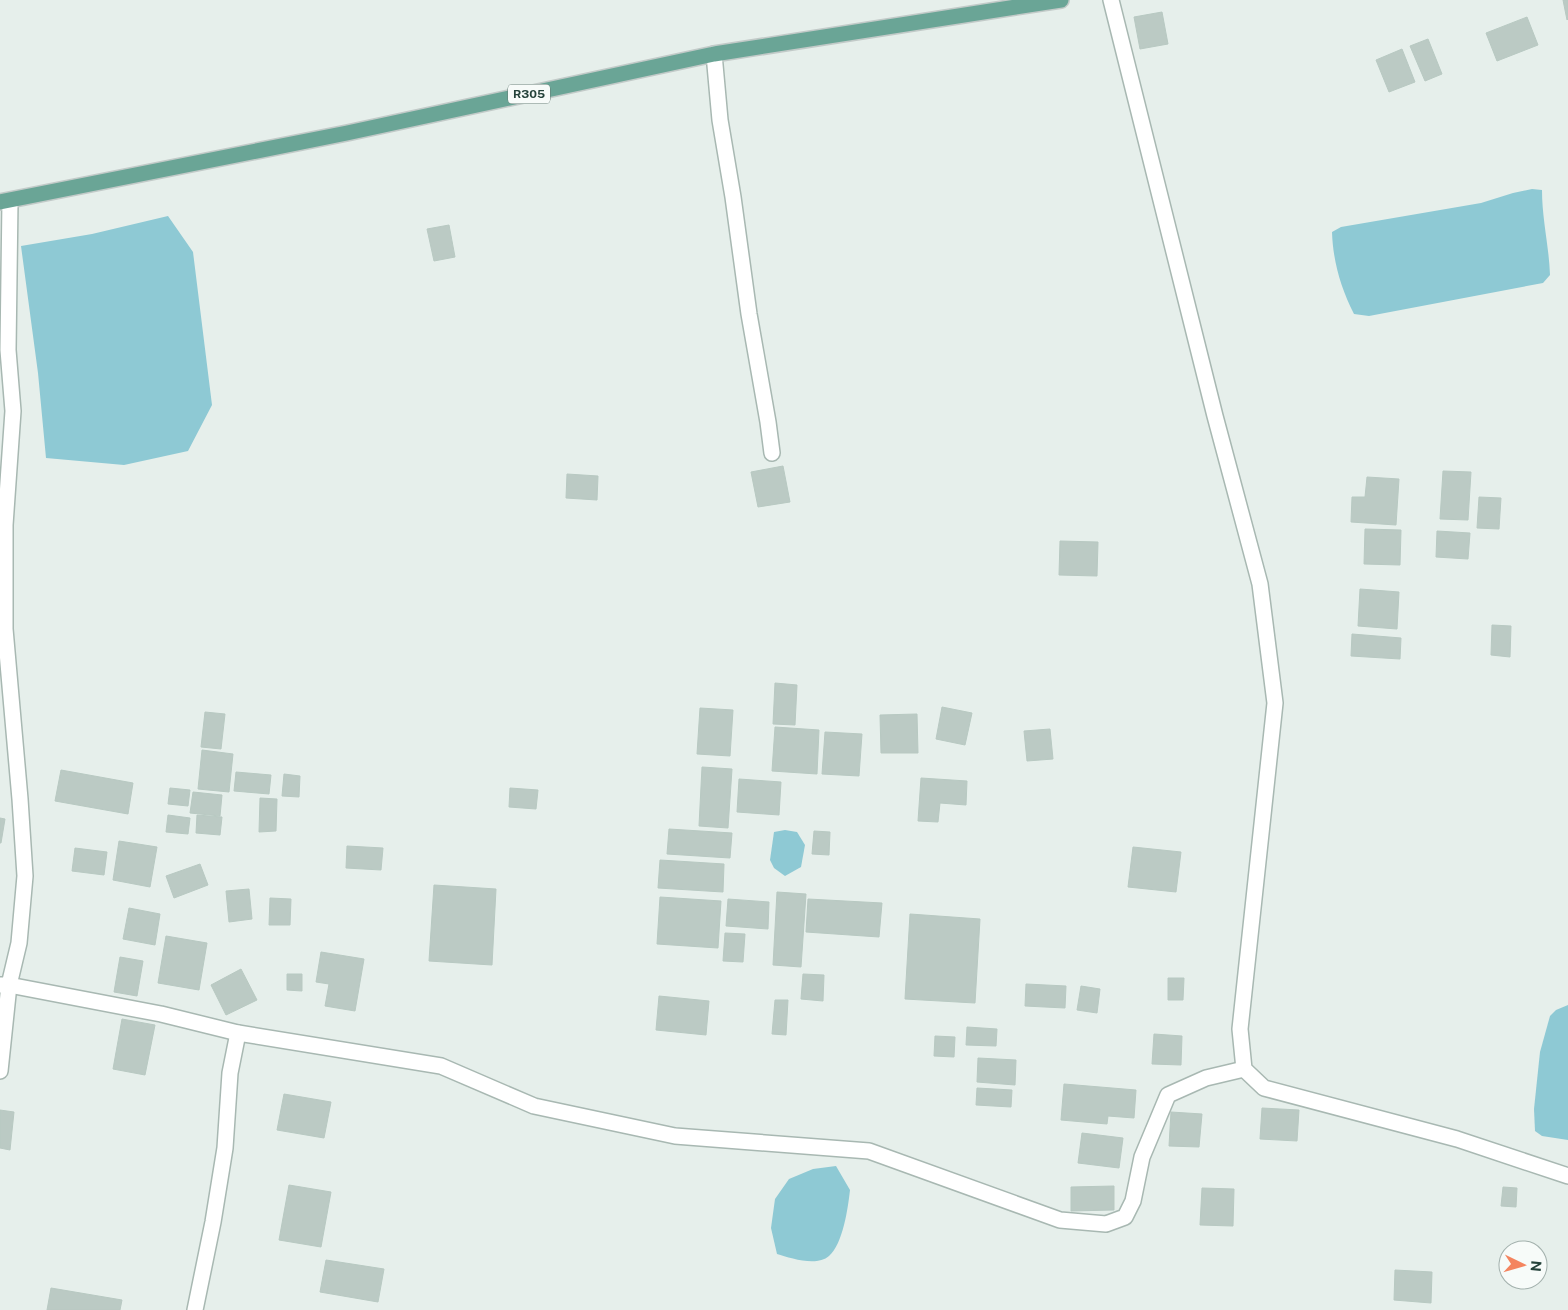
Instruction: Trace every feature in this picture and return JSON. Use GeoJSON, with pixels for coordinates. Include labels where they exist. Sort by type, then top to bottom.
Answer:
{"type":"FeatureCollection","features":[{"type":"Feature","properties":{"kind":"main road","name":"R305"},"geometry":{"type":"LineString","coordinates":[[5,201],[347,133],[714,54],[1060,0]]}},
{"type":"Feature","properties":{"kind":"street"},"geometry":{"type":"LineString","coordinates":[[1111,0],[1215,416],[1260,584],[1275,703],[1240,1029],[1244,1069],[1264,1088],[1457,1139],[1568,1176]]}},
{"type":"Feature","properties":{"kind":"street"},"geometry":{"type":"LineString","coordinates":[[714,54],[720,120],[772,453]]}},
{"type":"Feature","properties":{"kind":"street"},"geometry":{"type":"LineString","coordinates":[[0,1071],[5,985],[19,943],[25,876],[5,629],[5,525],[13,411],[8,350],[5,201]]}},
{"type":"Feature","properties":{"kind":"street"},"geometry":{"type":"LineString","coordinates":[[5,985],[161,1014],[238,1033],[441,1066],[534,1106],[675,1136],[869,1151],[1060,1220],[1106,1224],[1125,1217],[1133,1201],[1142,1157],[1168,1095],[1206,1078],[1244,1069]]}},
{"type":"Feature","properties":{"kind":"street"},"geometry":{"type":"LineString","coordinates":[[195,1310],[213,1222],[225,1148],[230,1073],[238,1033]]}},
{"type":"Feature","properties":{"kind":"water"},"geometry":{"type":"Polygon","coordinates":[[[1532,189],[1542,190],[1550,275],[1543,283],[1369,316],[1354,314],[1338,274],[1332,232],[1341,227],[1481,203],[1532,189]]]}},
{"type":"Feature","properties":{"kind":"water"},"geometry":{"type":"Polygon","coordinates":[[[168,216],[193,252],[212,405],[188,451],[124,465],[46,458],[38,373],[21,246],[92,234],[168,216]]]}},
{"type":"Feature","properties":{"kind":"water"},"geometry":{"type":"Polygon","coordinates":[[[785,830],[797,832],[805,845],[801,867],[785,876],[774,868],[770,860],[774,832],[785,830]]]}},
{"type":"Feature","properties":{"kind":"water"},"geometry":{"type":"Polygon","coordinates":[[[1568,1005],[1568,1140],[1542,1136],[1535,1131],[1534,1109],[1540,1052],[1550,1016],[1556,1010],[1568,1005]]]}},
{"type":"Feature","properties":{"kind":"water"},"geometry":{"type":"Polygon","coordinates":[[[836,1166],[850,1190],[844,1225],[834,1250],[829,1256],[818,1261],[803,1261],[777,1254],[771,1228],[775,1199],[789,1179],[813,1169],[836,1166]]]}},
{"type":"Feature","properties":{"kind":"building"},"geometry":{"type":"Polygon","coordinates":[[[1563,0],[1568,0],[1567,20],[1563,0]]]}},
{"type":"Feature","properties":{"kind":"building"},"geometry":{"type":"Polygon","coordinates":[[[1162,12],[1168,44],[1140,49],[1134,17],[1162,12]]]}},
{"type":"Feature","properties":{"kind":"building"},"geometry":{"type":"Polygon","coordinates":[[[1527,17],[1538,45],[1497,61],[1486,33],[1527,17]]]}},
{"type":"Feature","properties":{"kind":"building"},"geometry":{"type":"Polygon","coordinates":[[[1428,39],[1442,74],[1425,81],[1410,46],[1428,39]]]}},
{"type":"Feature","properties":{"kind":"building"},"geometry":{"type":"Polygon","coordinates":[[[1402,49],[1415,82],[1389,92],[1376,60],[1402,49]]]}},
{"type":"Feature","properties":{"kind":"building"},"geometry":{"type":"Polygon","coordinates":[[[449,225],[455,257],[434,261],[427,229],[449,225]]]}},
{"type":"Feature","properties":{"kind":"building"},"geometry":{"type":"Polygon","coordinates":[[[783,466],[790,502],[758,507],[751,472],[783,466]]]}},
{"type":"Feature","properties":{"kind":"building"},"geometry":{"type":"Polygon","coordinates":[[[1443,471],[1471,472],[1468,520],[1440,519],[1443,471]]]}},
{"type":"Feature","properties":{"kind":"building"},"geometry":{"type":"Polygon","coordinates":[[[567,474],[598,476],[597,500],[566,498],[567,474]]]}},
{"type":"Feature","properties":{"kind":"building"},"geometry":{"type":"Polygon","coordinates":[[[1367,477],[1399,479],[1396,525],[1351,522],[1352,497],[1365,497],[1367,477]]]}},
{"type":"Feature","properties":{"kind":"building"},"geometry":{"type":"Polygon","coordinates":[[[1479,497],[1501,498],[1499,529],[1477,528],[1479,497]]]}},
{"type":"Feature","properties":{"kind":"building"},"geometry":{"type":"Polygon","coordinates":[[[1365,529],[1401,530],[1400,565],[1364,564],[1365,529]]]}},
{"type":"Feature","properties":{"kind":"building"},"geometry":{"type":"Polygon","coordinates":[[[1437,531],[1470,533],[1468,559],[1436,557],[1437,531]]]}},
{"type":"Feature","properties":{"kind":"building"},"geometry":{"type":"Polygon","coordinates":[[[1060,541],[1098,542],[1097,576],[1059,575],[1060,541]]]}},
{"type":"Feature","properties":{"kind":"building"},"geometry":{"type":"Polygon","coordinates":[[[1360,589],[1399,592],[1397,629],[1358,626],[1360,589]]]}},
{"type":"Feature","properties":{"kind":"building"},"geometry":{"type":"Polygon","coordinates":[[[1492,625],[1511,626],[1510,657],[1491,655],[1492,625]]]}},
{"type":"Feature","properties":{"kind":"building"},"geometry":{"type":"Polygon","coordinates":[[[1352,634],[1401,638],[1400,659],[1351,656],[1352,634]]]}},
{"type":"Feature","properties":{"kind":"building"},"geometry":{"type":"Polygon","coordinates":[[[775,683],[797,685],[795,725],[773,724],[775,683]]]}},
{"type":"Feature","properties":{"kind":"building"},"geometry":{"type":"Polygon","coordinates":[[[942,707],[972,713],[965,745],[936,739],[942,707]]]}},
{"type":"Feature","properties":{"kind":"building"},"geometry":{"type":"Polygon","coordinates":[[[700,708],[733,710],[730,756],[697,754],[700,708]]]}},
{"type":"Feature","properties":{"kind":"building"},"geometry":{"type":"Polygon","coordinates":[[[205,712],[225,714],[221,749],[201,747],[205,712]]]}},
{"type":"Feature","properties":{"kind":"building"},"geometry":{"type":"Polygon","coordinates":[[[917,714],[918,753],[881,753],[880,715],[917,714]]]}},
{"type":"Feature","properties":{"kind":"building"},"geometry":{"type":"Polygon","coordinates":[[[775,727],[819,730],[817,774],[772,771],[775,727]]]}},
{"type":"Feature","properties":{"kind":"building"},"geometry":{"type":"Polygon","coordinates":[[[1050,729],[1053,759],[1027,761],[1024,731],[1050,729]]]}},
{"type":"Feature","properties":{"kind":"building"},"geometry":{"type":"Polygon","coordinates":[[[825,732],[862,734],[859,776],[822,774],[825,732]]]}},
{"type":"Feature","properties":{"kind":"building"},"geometry":{"type":"Polygon","coordinates":[[[202,750],[233,754],[229,792],[198,789],[202,750]]]}},
{"type":"Feature","properties":{"kind":"building"},"geometry":{"type":"Polygon","coordinates":[[[702,767],[732,769],[728,828],[699,826],[702,767]]]}},
{"type":"Feature","properties":{"kind":"building"},"geometry":{"type":"Polygon","coordinates":[[[61,770],[133,783],[128,814],[55,801],[61,770]]]}},
{"type":"Feature","properties":{"kind":"building"},"geometry":{"type":"Polygon","coordinates":[[[236,772],[271,775],[269,794],[234,791],[236,772]]]}},
{"type":"Feature","properties":{"kind":"building"},"geometry":{"type":"Polygon","coordinates":[[[284,774],[300,776],[299,797],[282,796],[284,774]]]}},
{"type":"Feature","properties":{"kind":"building"},"geometry":{"type":"Polygon","coordinates":[[[921,778],[967,781],[966,805],[940,803],[938,822],[918,821],[921,778]]]}},
{"type":"Feature","properties":{"kind":"building"},"geometry":{"type":"Polygon","coordinates":[[[739,779],[781,782],[779,815],[737,812],[739,779]]]}},
{"type":"Feature","properties":{"kind":"building"},"geometry":{"type":"Polygon","coordinates":[[[170,788],[190,790],[188,806],[168,804],[170,788]]]}},
{"type":"Feature","properties":{"kind":"building"},"geometry":{"type":"Polygon","coordinates":[[[510,788],[538,790],[536,809],[509,807],[510,788]]]}},
{"type":"Feature","properties":{"kind":"building"},"geometry":{"type":"Polygon","coordinates":[[[193,792],[222,795],[220,816],[190,813],[193,792]]]}},
{"type":"Feature","properties":{"kind":"building"},"geometry":{"type":"Polygon","coordinates":[[[260,798],[277,799],[276,831],[259,832],[260,798]]]}},
{"type":"Feature","properties":{"kind":"building"},"geometry":{"type":"Polygon","coordinates":[[[168,815],[190,818],[188,834],[166,832],[168,815]]]}},
{"type":"Feature","properties":{"kind":"building"},"geometry":{"type":"Polygon","coordinates":[[[197,815],[222,817],[220,835],[196,833],[197,815]]]}},
{"type":"Feature","properties":{"kind":"building"},"geometry":{"type":"Polygon","coordinates":[[[0,818],[5,819],[1,843],[0,843],[0,818]]]}},
{"type":"Feature","properties":{"kind":"building"},"geometry":{"type":"Polygon","coordinates":[[[669,829],[732,833],[730,858],[667,854],[669,829]]]}},
{"type":"Feature","properties":{"kind":"building"},"geometry":{"type":"Polygon","coordinates":[[[814,831],[830,832],[829,855],[812,854],[814,831]]]}},
{"type":"Feature","properties":{"kind":"building"},"geometry":{"type":"Polygon","coordinates":[[[119,841],[157,847],[150,887],[113,880],[119,841]]]}},
{"type":"Feature","properties":{"kind":"building"},"geometry":{"type":"Polygon","coordinates":[[[347,846],[383,848],[381,870],[346,868],[347,846]]]}},
{"type":"Feature","properties":{"kind":"building"},"geometry":{"type":"Polygon","coordinates":[[[1133,847],[1181,852],[1176,892],[1128,887],[1133,847]]]}},
{"type":"Feature","properties":{"kind":"building"},"geometry":{"type":"Polygon","coordinates":[[[75,848],[107,852],[104,875],[72,871],[75,848]]]}},
{"type":"Feature","properties":{"kind":"building"},"geometry":{"type":"Polygon","coordinates":[[[660,860],[724,864],[723,892],[658,888],[660,860]]]}},
{"type":"Feature","properties":{"kind":"building"},"geometry":{"type":"Polygon","coordinates":[[[200,864],[208,885],[174,898],[166,876],[200,864]]]}},
{"type":"Feature","properties":{"kind":"building"},"geometry":{"type":"Polygon","coordinates":[[[434,885],[496,889],[492,965],[429,961],[434,885]]]}},
{"type":"Feature","properties":{"kind":"building"},"geometry":{"type":"Polygon","coordinates":[[[249,889],[252,919],[229,922],[226,891],[249,889]]]}},
{"type":"Feature","properties":{"kind":"building"},"geometry":{"type":"Polygon","coordinates":[[[777,892],[806,894],[801,967],[773,965],[777,892]]]}},
{"type":"Feature","properties":{"kind":"building"},"geometry":{"type":"Polygon","coordinates":[[[660,897],[721,901],[718,948],[657,944],[660,897]]]}},
{"type":"Feature","properties":{"kind":"building"},"geometry":{"type":"Polygon","coordinates":[[[270,898],[291,899],[290,925],[269,925],[270,898]]]}},
{"type":"Feature","properties":{"kind":"building"},"geometry":{"type":"Polygon","coordinates":[[[728,899],[769,902],[768,929],[726,926],[728,899]]]}},
{"type":"Feature","properties":{"kind":"building"},"geometry":{"type":"Polygon","coordinates":[[[808,899],[882,903],[879,937],[806,932],[808,899]]]}},
{"type":"Feature","properties":{"kind":"building"},"geometry":{"type":"Polygon","coordinates":[[[129,908],[160,914],[155,945],[123,939],[129,908]]]}},
{"type":"Feature","properties":{"kind":"building"},"geometry":{"type":"Polygon","coordinates":[[[910,914],[980,919],[975,1003],[905,999],[910,914]]]}},
{"type":"Feature","properties":{"kind":"building"},"geometry":{"type":"Polygon","coordinates":[[[725,933],[745,934],[743,962],[723,961],[725,933]]]}},
{"type":"Feature","properties":{"kind":"building"},"geometry":{"type":"Polygon","coordinates":[[[166,936],[207,943],[199,990],[158,983],[166,936]]]}},
{"type":"Feature","properties":{"kind":"building"},"geometry":{"type":"Polygon","coordinates":[[[321,952],[364,959],[355,1011],[325,1006],[329,984],[316,982],[321,952]]]}},
{"type":"Feature","properties":{"kind":"building"},"geometry":{"type":"Polygon","coordinates":[[[120,957],[143,961],[137,996],[114,992],[120,957]]]}},
{"type":"Feature","properties":{"kind":"building"},"geometry":{"type":"Polygon","coordinates":[[[241,969],[257,1000],[226,1015],[211,985],[241,969]]]}},
{"type":"Feature","properties":{"kind":"building"},"geometry":{"type":"Polygon","coordinates":[[[287,974],[302,974],[302,991],[287,990],[287,974]]]}},
{"type":"Feature","properties":{"kind":"building"},"geometry":{"type":"Polygon","coordinates":[[[803,974],[824,975],[823,1001],[801,999],[803,974]]]}},
{"type":"Feature","properties":{"kind":"building"},"geometry":{"type":"Polygon","coordinates":[[[1168,978],[1184,978],[1183,1000],[1168,1000],[1168,978]]]}},
{"type":"Feature","properties":{"kind":"building"},"geometry":{"type":"Polygon","coordinates":[[[1026,984],[1066,986],[1065,1008],[1025,1006],[1026,984]]]}},
{"type":"Feature","properties":{"kind":"building"},"geometry":{"type":"Polygon","coordinates":[[[1081,986],[1100,989],[1097,1013],[1077,1010],[1081,986]]]}},
{"type":"Feature","properties":{"kind":"building"},"geometry":{"type":"Polygon","coordinates":[[[659,996],[709,1001],[706,1035],[656,1030],[659,996]]]}},
{"type":"Feature","properties":{"kind":"building"},"geometry":{"type":"Polygon","coordinates":[[[775,1000],[788,1000],[786,1035],[772,1034],[775,1000]]]}},
{"type":"Feature","properties":{"kind":"building"},"geometry":{"type":"Polygon","coordinates":[[[122,1019],[155,1025],[145,1075],[113,1069],[122,1019]]]}},
{"type":"Feature","properties":{"kind":"building"},"geometry":{"type":"Polygon","coordinates":[[[967,1027],[997,1029],[996,1046],[966,1045],[967,1027]]]}},
{"type":"Feature","properties":{"kind":"building"},"geometry":{"type":"Polygon","coordinates":[[[1154,1034],[1182,1036],[1181,1065],[1152,1064],[1154,1034]]]}},
{"type":"Feature","properties":{"kind":"building"},"geometry":{"type":"Polygon","coordinates":[[[935,1036],[955,1037],[954,1057],[934,1056],[935,1036]]]}},
{"type":"Feature","properties":{"kind":"building"},"geometry":{"type":"Polygon","coordinates":[[[978,1058],[1016,1060],[1015,1085],[977,1082],[978,1058]]]}},
{"type":"Feature","properties":{"kind":"building"},"geometry":{"type":"Polygon","coordinates":[[[1064,1084],[1136,1090],[1134,1118],[1108,1116],[1107,1124],[1061,1120],[1064,1084]]]}},
{"type":"Feature","properties":{"kind":"building"},"geometry":{"type":"Polygon","coordinates":[[[977,1088],[1012,1090],[1011,1107],[976,1105],[977,1088]]]}},
{"type":"Feature","properties":{"kind":"building"},"geometry":{"type":"Polygon","coordinates":[[[284,1094],[331,1102],[324,1138],[277,1130],[284,1094]]]}},
{"type":"Feature","properties":{"kind":"building"},"geometry":{"type":"Polygon","coordinates":[[[1262,1108],[1299,1110],[1297,1141],[1260,1139],[1262,1108]]]}},
{"type":"Feature","properties":{"kind":"building"},"geometry":{"type":"Polygon","coordinates":[[[0,1110],[14,1112],[10,1150],[0,1148],[0,1110]]]}},
{"type":"Feature","properties":{"kind":"building"},"geometry":{"type":"Polygon","coordinates":[[[1171,1112],[1202,1114],[1199,1147],[1169,1146],[1171,1112]]]}},
{"type":"Feature","properties":{"kind":"building"},"geometry":{"type":"Polygon","coordinates":[[[1082,1133],[1123,1138],[1119,1168],[1078,1163],[1082,1133]]]}},
{"type":"Feature","properties":{"kind":"building"},"geometry":{"type":"Polygon","coordinates":[[[289,1185],[331,1192],[321,1247],[279,1240],[289,1185]]]}},
{"type":"Feature","properties":{"kind":"building"},"geometry":{"type":"Polygon","coordinates":[[[1114,1186],[1114,1210],[1071,1211],[1071,1187],[1114,1186]]]}},
{"type":"Feature","properties":{"kind":"building"},"geometry":{"type":"Polygon","coordinates":[[[1503,1187],[1517,1188],[1516,1207],[1501,1206],[1503,1187]]]}},
{"type":"Feature","properties":{"kind":"building"},"geometry":{"type":"Polygon","coordinates":[[[1202,1188],[1234,1189],[1233,1226],[1200,1225],[1202,1188]]]}},
{"type":"Feature","properties":{"kind":"building"},"geometry":{"type":"Polygon","coordinates":[[[326,1260],[384,1269],[378,1302],[320,1292],[326,1260]]]}},
{"type":"Feature","properties":{"kind":"building"},"geometry":{"type":"Polygon","coordinates":[[[1395,1270],[1432,1272],[1431,1303],[1394,1300],[1395,1270]]]}},
{"type":"Feature","properties":{"kind":"building"},"geometry":{"type":"Polygon","coordinates":[[[51,1288],[122,1300],[120,1310],[47,1310],[51,1288]]]}}]}
